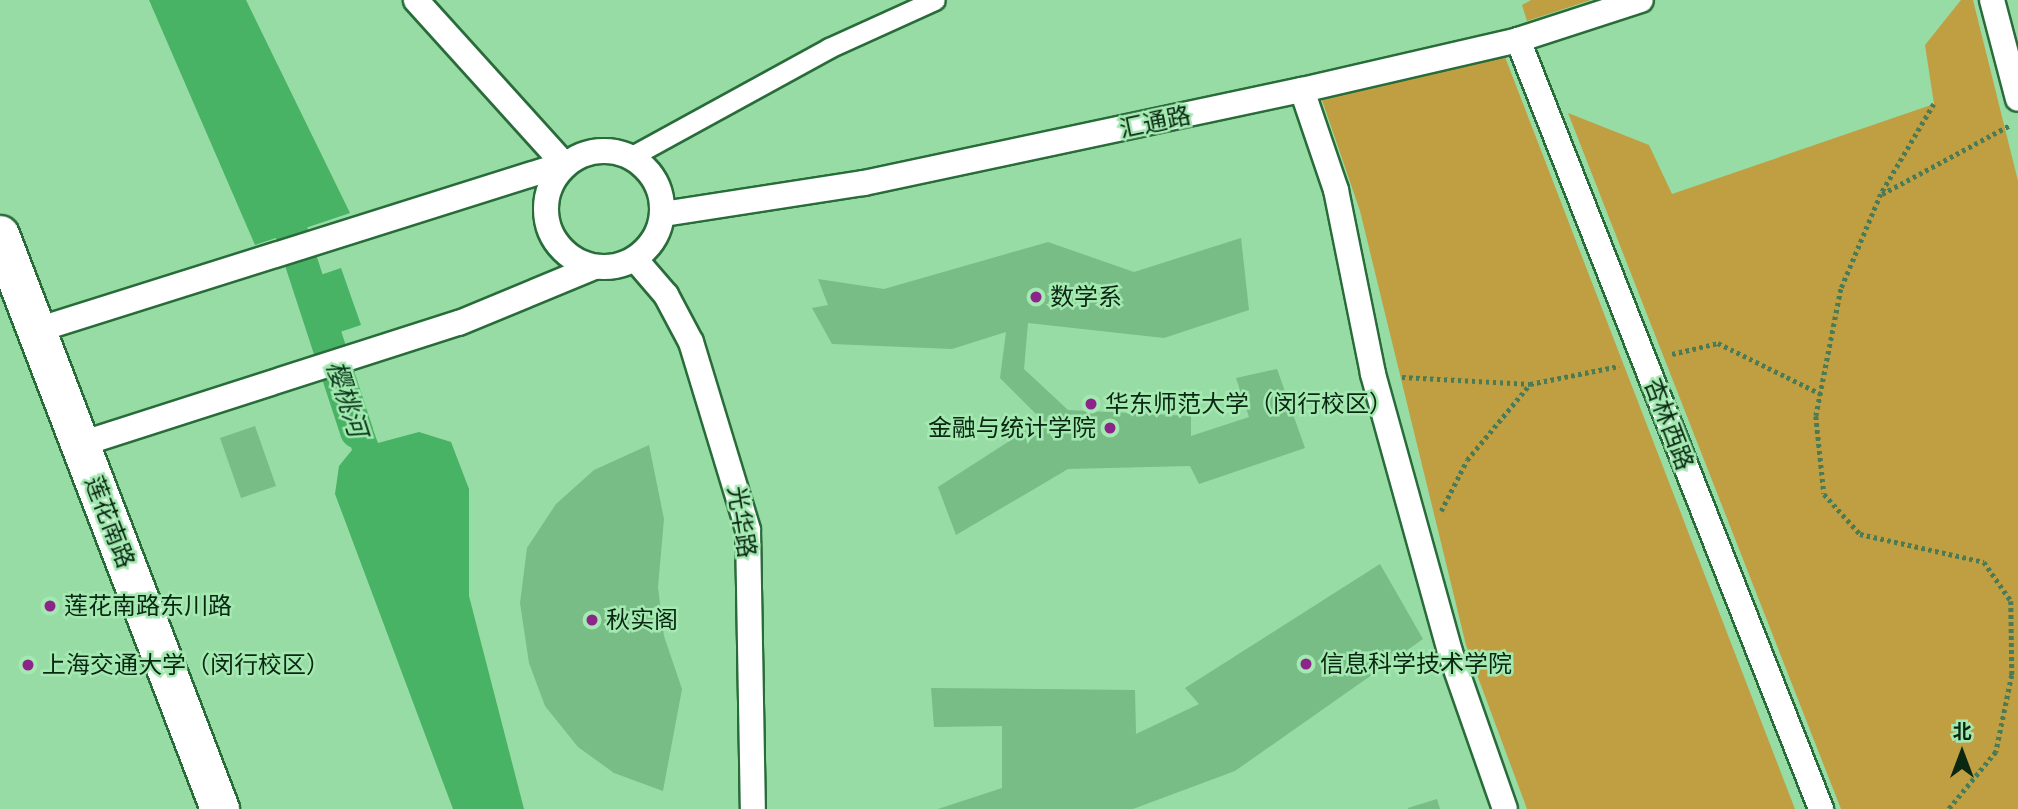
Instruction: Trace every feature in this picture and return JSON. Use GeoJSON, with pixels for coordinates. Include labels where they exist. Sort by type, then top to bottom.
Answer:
{"type":"FeatureCollection","features":[{"type":"Feature","properties":{"kind":"main road","name":"莲花南路"},"geometry":{"type":"LineString","coordinates":[[0,235],[220,809]]}},
{"type":"Feature","properties":{"kind":"street"},"geometry":{"type":"LineString","coordinates":[[416,0],[564,164]]}},
{"type":"Feature","properties":{"kind":"street"},"geometry":{"type":"LineString","coordinates":[[37,330],[564,164],[589,151],[632,156],[829,48],[935,0]]}},
{"type":"Feature","properties":{"kind":"street","name":"汇通路"},"geometry":{"type":"LineString","coordinates":[[663,214],[864,183],[1302,90],[1518,40],[1640,0]]}},
{"type":"Feature","properties":{"kind":"street"},"geometry":{"type":"LineString","coordinates":[[1992,0],[2018,99]]}},
{"type":"Feature","properties":{"kind":"street","name":"杏林西路"},"geometry":{"type":"LineString","coordinates":[[1518,40],[1821,809]]}},
{"type":"Feature","properties":{"kind":"street"},"geometry":{"type":"LineString","coordinates":[[1302,90],[1336,190],[1373,374],[1421,550],[1505,809]]}},
{"type":"Feature","properties":{"kind":"street"},"geometry":{"type":"LineString","coordinates":[[81,444],[239,397],[459,323],[594,267],[635,259],[652,243],[663,214],[657,182],[632,156]]}},
{"type":"Feature","properties":{"kind":"street"},"geometry":{"type":"LineString","coordinates":[[564,164],[544,202],[551,237],[572,259],[594,267]]}},
{"type":"Feature","properties":{"kind":"street","name":"光华路"},"geometry":{"type":"LineString","coordinates":[[635,259],[666,295],[691,342],[748,530],[753,809]]}},
{"type":"Feature","properties":{"kind":"path"},"geometry":{"type":"LineString","coordinates":[[1934,104],[1881,194],[1841,289],[1816,416],[1824,494],[1860,534],[1984,562],[2011,601],[2012,675],[1996,752],[1949,809]]}},
{"type":"Feature","properties":{"kind":"path"},"geometry":{"type":"LineString","coordinates":[[1881,194],[2018,120]]}},
{"type":"Feature","properties":{"kind":"path"},"geometry":{"type":"LineString","coordinates":[[1373,374],[1530,384],[1718,343],[1821,394]]}},
{"type":"Feature","properties":{"kind":"path"},"geometry":{"type":"LineString","coordinates":[[1421,550],[1467,460],[1530,384]]}},
{"type":"Feature","properties":{"kind":"path"},"geometry":{"type":"LineString","coordinates":[[2012,675],[2018,678]]}},
{"type":"Feature","properties":{"kind":"shaded area"},"geometry":{"type":"Polygon","coordinates":[[[1531,0],[1591,0],[1527,21],[1522,5],[1531,0]]]}},
{"type":"Feature","properties":{"kind":"shaded area"},"geometry":{"type":"Polygon","coordinates":[[[1961,0],[1973,0],[2018,181],[2018,809],[1841,809],[1568,113],[1649,145],[1672,194],[1934,104],[1925,45],[1961,0]]]}},
{"type":"Feature","properties":{"kind":"shaded area"},"geometry":{"type":"Polygon","coordinates":[[[1505,57],[1795,809],[1527,809],[1466,645],[1360,211],[1322,100],[1505,57]]]}},
{"type":"Feature","properties":{"kind":"water"},"geometry":{"type":"Polygon","coordinates":[[[149,0],[246,0],[350,213],[255,245],[149,0]]]}},
{"type":"Feature","properties":{"kind":"water"},"geometry":{"type":"Polygon","coordinates":[[[341,268],[361,325],[316,340],[297,283],[341,268]]]}},
{"type":"Feature","properties":{"kind":"water"},"geometry":{"type":"Polygon","coordinates":[[[356,384],[378,443],[419,432],[451,442],[469,489],[469,596],[524,809],[453,809],[335,494],[339,466],[352,450],[333,392],[356,384]]]}},
{"type":"Feature","properties":{"kind":"building"},"geometry":{"type":"Polygon","coordinates":[[[1241,238],[1249,310],[1164,338],[1028,323],[1024,369],[1068,410],[1191,416],[1191,436],[1249,417],[1236,378],[1277,369],[1305,448],[1199,484],[1190,466],[1068,469],[956,535],[938,487],[1042,420],[1000,378],[1006,332],[952,349],[832,344],[812,308],[828,305],[818,279],[884,289],[1048,242],[1134,272],[1241,238]]]}},
{"type":"Feature","properties":{"kind":"building"},"geometry":{"type":"Polygon","coordinates":[[[255,426],[276,486],[241,498],[220,438],[255,426]]]}},
{"type":"Feature","properties":{"kind":"building","name":"秋实阁"},"geometry":{"type":"Polygon","coordinates":[[[649,445],[664,519],[658,587],[664,636],[682,689],[663,791],[614,773],[578,747],[545,706],[529,663],[520,603],[527,548],[556,504],[594,470],[649,445]]]}},
{"type":"Feature","properties":{"kind":"building","name":"信息科学技术学院"},"geometry":{"type":"Polygon","coordinates":[[[1380,564],[1423,639],[1235,771],[1133,809],[938,809],[1002,788],[1002,726],[934,727],[931,688],[1135,690],[1136,734],[1199,704],[1185,688],[1380,564]]]}},
{"type":"Feature","properties":{"kind":"building"},"geometry":{"type":"Polygon","coordinates":[[[1437,799],[1440,809],[1408,809],[1408,808],[1437,799]]]}},
{"type":"Feature","properties":{"kind":"waterway","name":"樱桃河"},"geometry":{"type":"LineString","coordinates":[[277,189],[356,431]]}},
{"type":"Feature","properties":{"kind":"place","name":"数学系"},"geometry":{"type":"Point","coordinates":[1036,297]}},
{"type":"Feature","properties":{"kind":"place","name":"华东师范大学（闵行校区）"},"geometry":{"type":"Point","coordinates":[1091,404]}},
{"type":"Feature","properties":{"kind":"place","name":"金融与统计学院"},"geometry":{"type":"Point","coordinates":[1110,428]}},
{"type":"Feature","properties":{"kind":"place","name":"莲花南路东川路"},"geometry":{"type":"Point","coordinates":[50,606]}},
{"type":"Feature","properties":{"kind":"place","name":"秋实阁"},"geometry":{"type":"Point","coordinates":[592,620]}},
{"type":"Feature","properties":{"kind":"place","name":"信息科学技术学院"},"geometry":{"type":"Point","coordinates":[1306,664]}},
{"type":"Feature","properties":{"kind":"place","name":"上海交通大学（闵行校区）"},"geometry":{"type":"Point","coordinates":[28,665]}}]}
